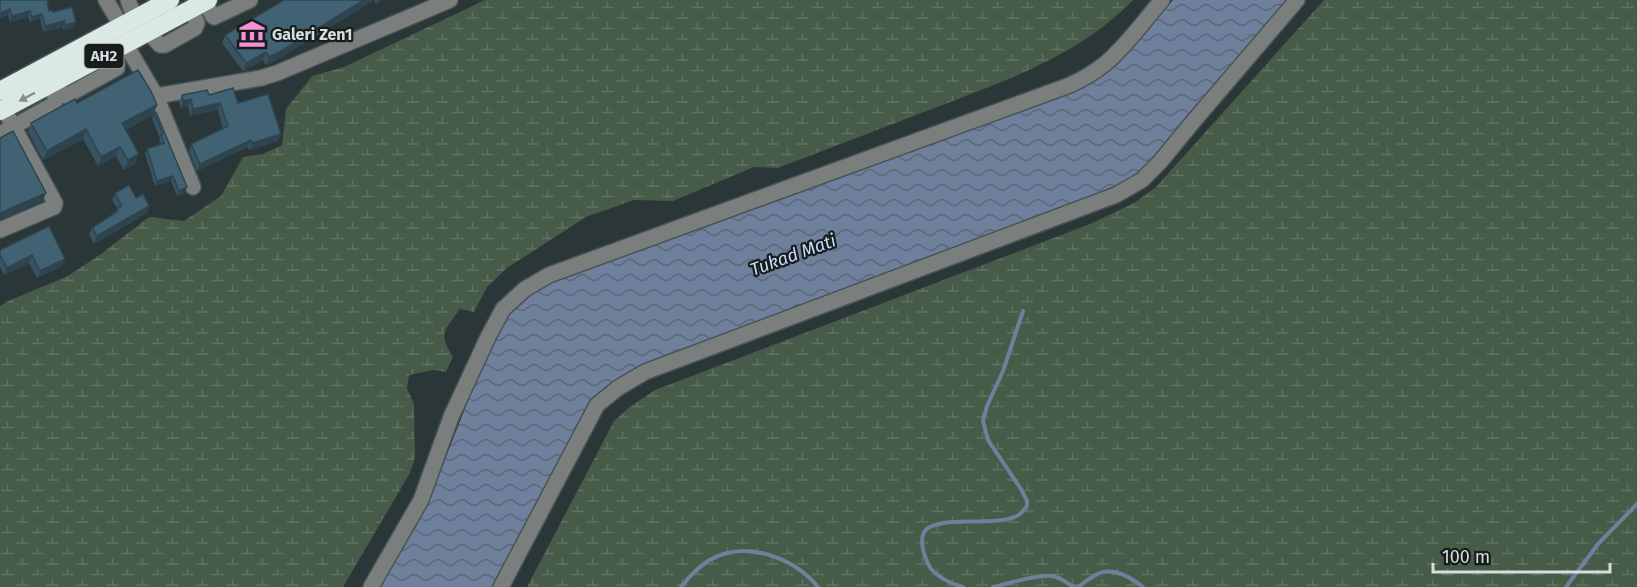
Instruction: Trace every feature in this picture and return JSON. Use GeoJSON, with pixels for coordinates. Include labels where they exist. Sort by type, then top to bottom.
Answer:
{"type":"FeatureCollection","features":[{"type":"Feature","properties":{"kind":"highway","name":"AH2"},"geometry":{"type":"LineString","coordinates":[[1,103],[135,26],[170,0]]}},
{"type":"Feature","properties":{"kind":"highway","name":"AH2"},"geometry":{"type":"LineString","coordinates":[[1,103],[52,83],[119,49],[135,26],[202,4]]}},
{"type":"Feature","properties":{"kind":"street"},"geometry":{"type":"LineString","coordinates":[[106,0],[135,26]]}},
{"type":"Feature","properties":{"kind":"street"},"geometry":{"type":"LineString","coordinates":[[128,0],[135,26]]}},
{"type":"Feature","properties":{"kind":"street"},"geometry":{"type":"LineString","coordinates":[[202,4],[214,17],[250,0]]}},
{"type":"Feature","properties":{"kind":"street"},"geometry":{"type":"LineString","coordinates":[[156,96],[277,73],[450,0]]}},
{"type":"Feature","properties":{"kind":"street"},"geometry":{"type":"LineString","coordinates":[[371,587],[421,500],[451,417],[488,337],[503,309],[525,289],[549,275],[1070,85],[1107,63],[1162,0]]}},
{"type":"Feature","properties":{"kind":"street"},"geometry":{"type":"LineString","coordinates":[[501,587],[597,405],[618,388],[645,372],[1116,195],[1142,180],[1160,162],[1297,0]]}},
{"type":"Feature","properties":{"kind":"street"},"geometry":{"type":"LineString","coordinates":[[119,49],[156,96],[192,187]]}},
{"type":"Feature","properties":{"kind":"street"},"geometry":{"type":"LineString","coordinates":[[0,134],[54,104],[56,99],[52,83]]}},
{"type":"Feature","properties":{"kind":"street"},"geometry":{"type":"LineString","coordinates":[[0,230],[54,207],[56,203],[1,103]]}},
{"type":"Feature","properties":{"kind":"green space"},"geometry":{"type":"Polygon","coordinates":[[[485,0],[1133,0],[1089,37],[1013,77],[778,168],[754,167],[673,201],[634,200],[586,217],[507,268],[487,287],[474,312],[460,309],[447,328],[444,337],[453,357],[446,372],[433,370],[409,375],[407,388],[414,404],[415,457],[410,473],[343,587],[0,587],[0,306],[68,276],[149,217],[184,221],[221,196],[243,157],[263,154],[282,145],[286,109],[312,76],[344,67],[485,0]]]}},
{"type":"Feature","properties":{"kind":"green space"},"geometry":{"type":"Polygon","coordinates":[[[1324,0],[1637,0],[1637,587],[527,587],[614,421],[631,406],[655,390],[1090,224],[1134,203],[1156,187],[1324,0]]]}},
{"type":"Feature","properties":{"kind":"water"},"geometry":{"type":"Polygon","coordinates":[[[1173,0],[1291,0],[1149,166],[1115,190],[614,384],[495,587],[380,587],[428,503],[491,342],[507,317],[543,284],[1092,81],[1126,53],[1173,0]]]}},
{"type":"Feature","properties":{"kind":"building"},"geometry":{"type":"Polygon","coordinates":[[[0,0],[47,0],[49,11],[53,12],[72,7],[76,22],[65,25],[65,21],[45,26],[42,14],[32,17],[30,11],[12,16],[10,9],[0,13],[0,0]]]}},
{"type":"Feature","properties":{"kind":"building"},"geometry":{"type":"Polygon","coordinates":[[[284,0],[364,0],[281,51],[269,57],[266,52],[246,63],[225,35],[284,0]]]}},
{"type":"Feature","properties":{"kind":"building"},"geometry":{"type":"Polygon","coordinates":[[[138,70],[157,105],[122,123],[139,154],[128,160],[120,147],[101,157],[86,129],[47,151],[31,123],[75,99],[77,103],[138,70]]]}},
{"type":"Feature","properties":{"kind":"building"},"geometry":{"type":"Polygon","coordinates":[[[233,88],[238,103],[268,94],[281,134],[252,143],[251,140],[200,164],[191,144],[228,126],[220,103],[193,109],[191,99],[183,101],[182,95],[207,90],[209,95],[233,88]]]}},
{"type":"Feature","properties":{"kind":"building"},"geometry":{"type":"Polygon","coordinates":[[[156,112],[187,187],[179,191],[173,176],[157,181],[147,149],[164,143],[161,135],[163,134],[154,113],[156,112]]]}},
{"type":"Feature","properties":{"kind":"building"},"geometry":{"type":"Polygon","coordinates":[[[13,131],[46,193],[0,213],[0,138],[13,131]]]}},
{"type":"Feature","properties":{"kind":"building"},"geometry":{"type":"Polygon","coordinates":[[[129,185],[136,198],[143,194],[149,206],[97,236],[92,228],[118,211],[117,209],[122,206],[115,193],[129,185]]]}},
{"type":"Feature","properties":{"kind":"building"},"geometry":{"type":"Polygon","coordinates":[[[49,226],[65,259],[40,271],[32,255],[7,268],[0,255],[0,250],[49,226]]]}},
{"type":"Feature","properties":{"kind":"waterway"},"geometry":{"type":"LineString","coordinates":[[963,587],[946,580],[931,569],[923,550],[923,536],[928,528],[939,524],[1007,519],[1018,515],[1027,506],[1021,489],[988,440],[983,421],[1023,311]]}},
{"type":"Feature","properties":{"kind":"waterway","name":"Tukad Mati"},"geometry":{"type":"LineString","coordinates":[[1566,587],[1598,544],[1637,504]]}},
{"type":"Feature","properties":{"kind":"waterway","name":"Tukad Mati"},"geometry":{"type":"LineString","coordinates":[[681,587],[708,561],[737,552],[768,554],[782,560],[808,576],[818,587]]}},
{"type":"Feature","properties":{"kind":"waterway","name":"Tukad Mati"},"geometry":{"type":"LineString","coordinates":[[1078,587],[1096,574],[1108,571],[1124,575],[1143,587]]}},
{"type":"Feature","properties":{"kind":"waterway"},"geometry":{"type":"LineString","coordinates":[[993,587],[1046,576],[1058,578],[1074,587]]}},
{"type":"Feature","properties":{"kind":"place","name":"Galeri Zen1"},"geometry":{"type":"Point","coordinates":[252,34]}}]}
